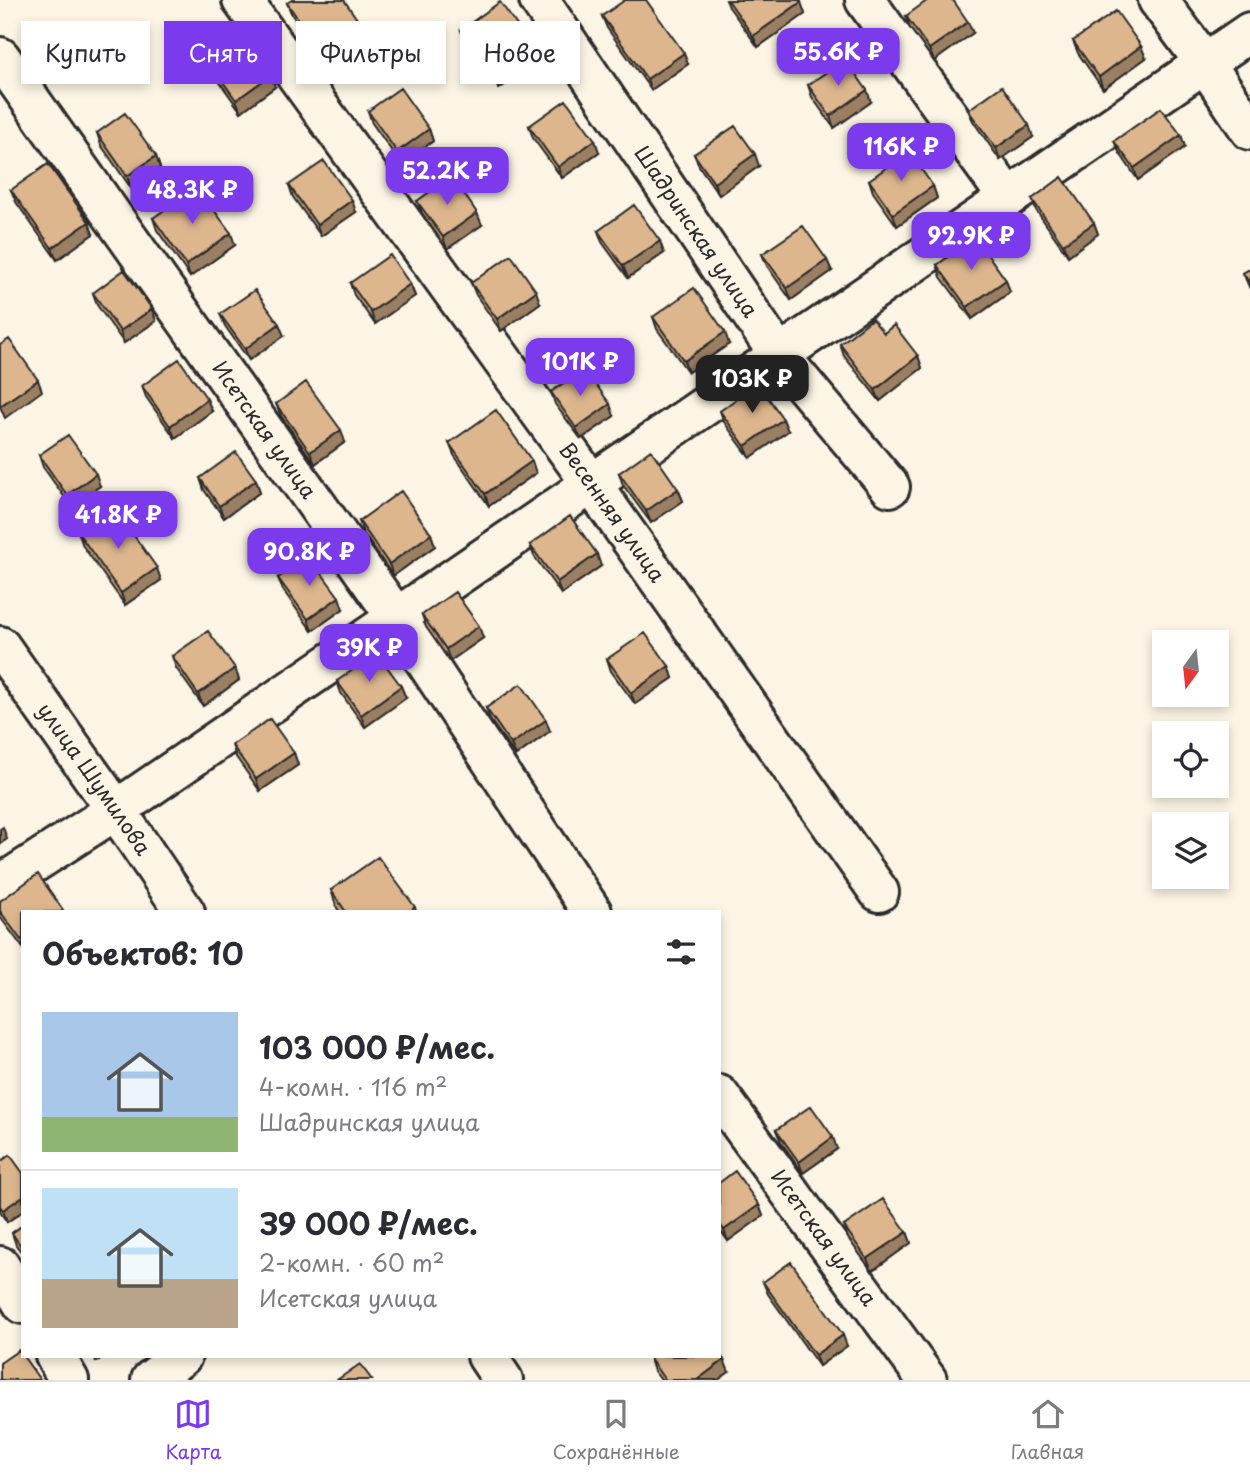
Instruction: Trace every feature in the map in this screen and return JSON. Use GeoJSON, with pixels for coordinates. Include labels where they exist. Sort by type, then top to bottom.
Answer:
{"type":"FeatureCollection","features":[{"type":"Feature","properties":{"kind":"street","name":"Весенняя улица"},"geometry":{"type":"LineString","coordinates":[[242,0],[591,483],[879,892]]}},
{"type":"Feature","properties":{"kind":"street","name":"Шадринская улица"},"geometry":{"type":"LineString","coordinates":[[539,0],[779,355],[890,487]]}},
{"type":"Feature","properties":{"kind":"street"},"geometry":{"type":"LineString","coordinates":[[864,0],[1008,198]]}},
{"type":"Feature","properties":{"kind":"street"},"geometry":{"type":"LineString","coordinates":[[1158,0],[1205,63],[1250,131]]}},
{"type":"Feature","properties":{"kind":"street"},"geometry":{"type":"LineString","coordinates":[[0,884],[116,810],[1250,32]]}},
{"type":"Feature","properties":{"kind":"street","name":"Исетская улица"},"geometry":{"type":"LineString","coordinates":[[0,57],[396,617],[591,910]]}},
{"type":"Feature","properties":{"kind":"street","name":"улица Шумилова"},"geometry":{"type":"LineString","coordinates":[[0,646],[184,910]]}},
{"type":"Feature","properties":{"kind":"street","name":"Исетская улица"},"geometry":{"type":"LineString","coordinates":[[721,1098],[927,1380]]}},
{"type":"Feature","properties":{"kind":"street"},"geometry":{"type":"LineString","coordinates":[[0,1266],[21,1301]]}},
{"type":"Feature","properties":{"kind":"street"},"geometry":{"type":"LineString","coordinates":[[56,1358],[69,1380]]}},
{"type":"Feature","properties":{"kind":"street"},"geometry":{"type":"LineString","coordinates":[[150,1380],[179,1358]]}},
{"type":"Feature","properties":{"kind":"street"},"geometry":{"type":"LineString","coordinates":[[488,1358],[503,1380]]}},
{"type":"Feature","properties":{"kind":"building"},"geometry":{"type":"Polygon","coordinates":[[[292,0],[344,0],[357,19],[300,21],[287,3],[292,0]]]}},
{"type":"Feature","properties":{"kind":"building"},"geometry":{"type":"Polygon","coordinates":[[[625,0],[646,0],[684,53],[647,79],[602,16],[625,0]]]}},
{"type":"Feature","properties":{"kind":"building"},"geometry":{"type":"Polygon","coordinates":[[[728,0],[799,0],[801,2],[753,36],[728,0]]]}},
{"type":"Feature","properties":{"kind":"building"},"geometry":{"type":"Polygon","coordinates":[[[928,0],[953,0],[968,22],[929,49],[906,16],[928,0]]]}},
{"type":"Feature","properties":{"kind":"building"},"geometry":{"type":"Polygon","coordinates":[[[500,2],[514,21],[474,21],[500,2]]]}},
{"type":"Feature","properties":{"kind":"building"},"geometry":{"type":"Polygon","coordinates":[[[1116,11],[1141,46],[1099,77],[1073,41],[1116,11]]]}},
{"type":"Feature","properties":{"kind":"building"},"geometry":{"type":"Polygon","coordinates":[[[845,59],[867,90],[830,116],[808,85],[845,59]]]}},
{"type":"Feature","properties":{"kind":"building"},"geometry":{"type":"Polygon","coordinates":[[[225,84],[258,84],[236,100],[225,84]]]}},
{"type":"Feature","properties":{"kind":"building"},"geometry":{"type":"Polygon","coordinates":[[[1002,86],[1029,125],[996,148],[968,110],[1002,86]]]}},
{"type":"Feature","properties":{"kind":"building"},"geometry":{"type":"Polygon","coordinates":[[[400,88],[429,129],[397,152],[368,111],[400,88]]]}},
{"type":"Feature","properties":{"kind":"building"},"geometry":{"type":"Polygon","coordinates":[[[566,100],[595,140],[558,167],[529,126],[566,100]]]}},
{"type":"Feature","properties":{"kind":"building"},"geometry":{"type":"Polygon","coordinates":[[[1161,108],[1181,135],[1134,168],[1114,141],[1161,108]]]}},
{"type":"Feature","properties":{"kind":"building"},"geometry":{"type":"Polygon","coordinates":[[[125,113],[156,156],[127,176],[97,133],[125,113]]]}},
{"type":"Feature","properties":{"kind":"building"},"geometry":{"type":"Polygon","coordinates":[[[735,126],[755,154],[714,183],[694,154],[735,126]]]}},
{"type":"Feature","properties":{"kind":"building"},"geometry":{"type":"Polygon","coordinates":[[[909,152],[933,186],[893,214],[869,180],[909,152]]]}},
{"type":"Feature","properties":{"kind":"building"},"geometry":{"type":"Polygon","coordinates":[[[324,161],[352,200],[317,225],[289,185],[324,161]]]}},
{"type":"Feature","properties":{"kind":"building"},"geometry":{"type":"Polygon","coordinates":[[[48,164],[89,222],[52,248],[11,190],[48,164]]]}},
{"type":"Feature","properties":{"kind":"building"},"geometry":{"type":"Polygon","coordinates":[[[452,176],[477,213],[443,237],[417,201],[452,176]]]}},
{"type":"Feature","properties":{"kind":"building"},"geometry":{"type":"Polygon","coordinates":[[[1062,177],[1094,223],[1063,244],[1032,199],[1062,177]]]}},
{"type":"Feature","properties":{"kind":"building"},"geometry":{"type":"Polygon","coordinates":[[[197,187],[231,233],[186,265],[153,218],[197,187]]]}},
{"type":"Feature","properties":{"kind":"building"},"geometry":{"type":"Polygon","coordinates":[[[634,205],[660,241],[623,266],[598,231],[634,205]]]}},
{"type":"Feature","properties":{"kind":"building"},"geometry":{"type":"Polygon","coordinates":[[[803,226],[827,260],[787,288],[762,254],[803,226]]]}},
{"type":"Feature","properties":{"kind":"building"},"geometry":{"type":"Polygon","coordinates":[[[975,237],[1006,280],[967,307],[937,265],[975,237]]]}},
{"type":"Feature","properties":{"kind":"building"},"geometry":{"type":"Polygon","coordinates":[[[390,255],[410,284],[371,312],[350,283],[390,255]]]}},
{"type":"Feature","properties":{"kind":"building"},"geometry":{"type":"Polygon","coordinates":[[[511,255],[536,291],[497,319],[471,283],[511,255]]]}},
{"type":"Feature","properties":{"kind":"building"},"geometry":{"type":"Polygon","coordinates":[[[1250,269],[1250,283],[1243,273],[1250,269]]]}},
{"type":"Feature","properties":{"kind":"building"},"geometry":{"type":"Polygon","coordinates":[[[124,270],[152,309],[120,331],[93,293],[124,270]]]}},
{"type":"Feature","properties":{"kind":"building"},"geometry":{"type":"Polygon","coordinates":[[[694,288],[725,332],[684,361],[653,317],[694,288]]]}},
{"type":"Feature","properties":{"kind":"building"},"geometry":{"type":"Polygon","coordinates":[[[255,290],[279,324],[245,349],[220,314],[255,290]]]}},
{"type":"Feature","properties":{"kind":"building"},"geometry":{"type":"Polygon","coordinates":[[[872,319],[884,333],[894,325],[918,356],[875,390],[840,344],[872,319]]]}},
{"type":"Feature","properties":{"kind":"building"},"geometry":{"type":"Polygon","coordinates":[[[9,339],[38,380],[0,406],[0,345],[9,339]]]}},
{"type":"Feature","properties":{"kind":"building"},"geometry":{"type":"Polygon","coordinates":[[[179,359],[207,399],[170,426],[142,386],[179,359]]]}},
{"type":"Feature","properties":{"kind":"building"},"geometry":{"type":"Polygon","coordinates":[[[584,368],[610,404],[576,428],[551,392],[584,368]]]}},
{"type":"Feature","properties":{"kind":"building"},"geometry":{"type":"Polygon","coordinates":[[[306,382],[341,430],[310,452],[276,404],[306,382]]]}},
{"type":"Feature","properties":{"kind":"building"},"geometry":{"type":"Polygon","coordinates":[[[758,383],[783,419],[745,446],[720,411],[758,383]]]}},
{"type":"Feature","properties":{"kind":"building"},"geometry":{"type":"Polygon","coordinates":[[[496,410],[532,461],[485,494],[449,443],[496,410]]]}},
{"type":"Feature","properties":{"kind":"building"},"geometry":{"type":"Polygon","coordinates":[[[68,435],[96,474],[67,495],[39,455],[68,435]]]}},
{"type":"Feature","properties":{"kind":"building"},"geometry":{"type":"Polygon","coordinates":[[[651,450],[678,489],[646,511],[619,473],[651,450]]]}},
{"type":"Feature","properties":{"kind":"building"},"geometry":{"type":"Polygon","coordinates":[[[236,452],[256,480],[219,506],[200,478],[236,452]]]}},
{"type":"Feature","properties":{"kind":"building"},"geometry":{"type":"Polygon","coordinates":[[[401,491],[431,534],[389,564],[359,521],[401,491]]]}},
{"type":"Feature","properties":{"kind":"building"},"geometry":{"type":"Polygon","coordinates":[[[115,509],[157,568],[121,593],[79,534],[115,509]]]}},
{"type":"Feature","properties":{"kind":"building"},"geometry":{"type":"Polygon","coordinates":[[[570,516],[597,554],[557,582],[530,545],[570,516]]]}},
{"type":"Feature","properties":{"kind":"building"},"geometry":{"type":"Polygon","coordinates":[[[309,556],[339,597],[308,619],[278,578],[309,556]]]}},
{"type":"Feature","properties":{"kind":"building"},"geometry":{"type":"Polygon","coordinates":[[[455,592],[479,626],[446,649],[422,615],[455,592]]]}},
{"type":"Feature","properties":{"kind":"building"},"geometry":{"type":"Polygon","coordinates":[[[208,631],[235,668],[198,694],[172,656],[208,631]]]}},
{"type":"Feature","properties":{"kind":"building"},"geometry":{"type":"Polygon","coordinates":[[[645,633],[669,666],[631,693],[607,659],[645,633]]]}},
{"type":"Feature","properties":{"kind":"building"},"geometry":{"type":"Polygon","coordinates":[[[377,653],[401,686],[361,715],[337,681],[377,653]]]}},
{"type":"Feature","properties":{"kind":"building"},"geometry":{"type":"Polygon","coordinates":[[[521,684],[546,720],[511,744],[486,708],[521,684]]]}},
{"type":"Feature","properties":{"kind":"building"},"geometry":{"type":"Polygon","coordinates":[[[270,719],[294,753],[256,779],[232,745],[270,719]]]}},
{"type":"Feature","properties":{"kind":"building"},"geometry":{"type":"Polygon","coordinates":[[[378,857],[415,907],[411,910],[345,910],[331,890],[378,857]]]}},
{"type":"Feature","properties":{"kind":"building"},"geometry":{"type":"Polygon","coordinates":[[[38,874],[63,910],[21,910],[21,940],[0,911],[0,901],[38,874]]]}},
{"type":"Feature","properties":{"kind":"building"},"geometry":{"type":"Polygon","coordinates":[[[811,1106],[833,1137],[799,1162],[776,1130],[811,1106]]]}},
{"type":"Feature","properties":{"kind":"building"},"geometry":{"type":"Polygon","coordinates":[[[10,1155],[21,1170],[21,1197],[3,1210],[0,1206],[0,1162],[10,1155]]]}},
{"type":"Feature","properties":{"kind":"building"},"geometry":{"type":"Polygon","coordinates":[[[735,1171],[759,1205],[724,1230],[721,1226],[721,1182],[735,1171]]]}},
{"type":"Feature","properties":{"kind":"building"},"geometry":{"type":"Polygon","coordinates":[[[883,1199],[907,1232],[867,1259],[844,1226],[883,1199]]]}},
{"type":"Feature","properties":{"kind":"building"},"geometry":{"type":"Polygon","coordinates":[[[21,1226],[21,1246],[12,1233],[21,1226]]]}},
{"type":"Feature","properties":{"kind":"building"},"geometry":{"type":"Polygon","coordinates":[[[791,1262],[843,1335],[815,1355],[763,1282],[791,1262]]]}},
{"type":"Feature","properties":{"kind":"building"},"geometry":{"type":"Polygon","coordinates":[[[19,1350],[21,1358],[25,1358],[40,1380],[0,1380],[0,1363],[19,1350]]]}},
{"type":"Feature","properties":{"kind":"building"},"geometry":{"type":"Polygon","coordinates":[[[721,1356],[724,1360],[697,1380],[665,1380],[650,1359],[721,1358],[721,1356]]]}},
{"type":"Feature","properties":{"kind":"building"},"geometry":{"type":"Polygon","coordinates":[[[360,1364],[372,1380],[337,1380],[360,1364]]]}}]}
